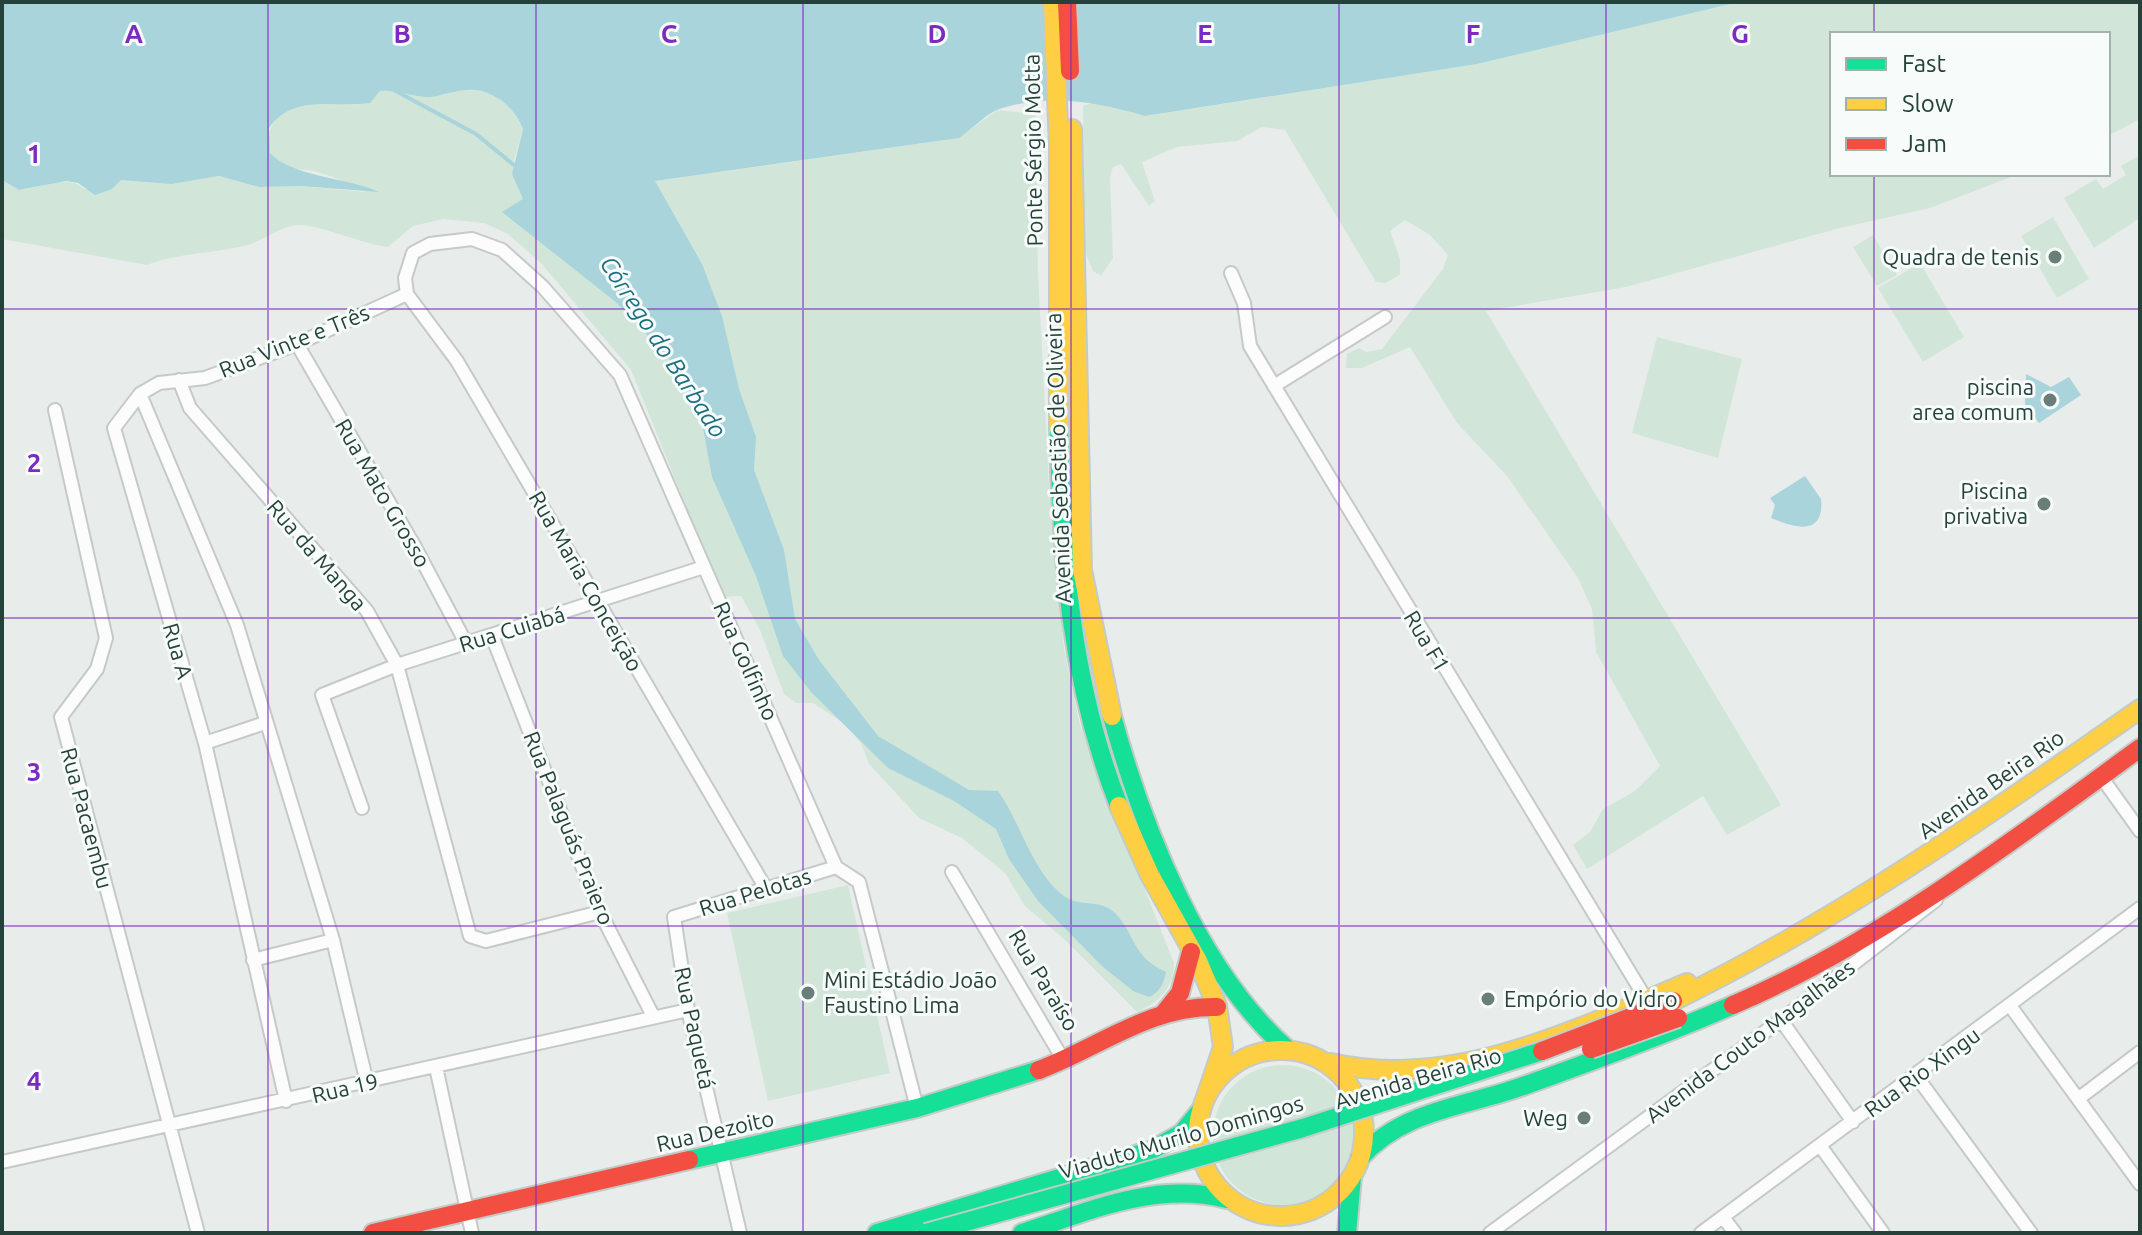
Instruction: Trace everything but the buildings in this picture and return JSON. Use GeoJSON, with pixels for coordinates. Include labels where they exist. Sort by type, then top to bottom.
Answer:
{"type":"FeatureCollection","features":[{"type":"Feature","properties":{"kind":"main road","name":"Ponte Sérgio Motta"},"geometry":{"type":"LineString","coordinates":[[1053,2],[1067,296]]}},
{"type":"Feature","properties":{"kind":"main road","name":"Ponte Sérgio Motta"},"geometry":{"type":"LineString","coordinates":[[1067,2],[1067,296]]}},
{"type":"Feature","properties":{"kind":"main road","name":"Avenida Sebastião de Oliveira"},"geometry":{"type":"LineString","coordinates":[[1067,296],[1060,524],[1074,645],[1090,722],[1108,779],[1140,854],[1217,1007],[1223,1030],[1223,1054],[1204,1103]]}},
{"type":"Feature","properties":{"kind":"main road","name":"Avenida Sebastião de Oliveira"},"geometry":{"type":"LineString","coordinates":[[1067,296],[1082,570],[1092,642],[1109,716],[1147,824],[1214,961],[1242,1007],[1287,1049]]}},
{"type":"Feature","properties":{"kind":"main road","name":"Avenida Beira Rio"},"geometry":{"type":"LineString","coordinates":[[1676,1010],[1727,976],[1952,842],[2140,709]]}},
{"type":"Feature","properties":{"kind":"main road","name":"Avenida Beira Rio"},"geometry":{"type":"LineString","coordinates":[[1356,1166],[1376,1140],[1405,1121],[1522,1087],[1676,1030],[1794,979],[2008,845],[2140,748]]}},
{"type":"Feature","properties":{"kind":"main road","name":"Avenida Beira Rio"},"geometry":{"type":"LineString","coordinates":[[978,1233],[1100,1193],[1527,1072],[1860,938]]}},
{"type":"Feature","properties":{"kind":"main road","name":"Avenida Beira Rio"},"geometry":{"type":"LineString","coordinates":[[1321,1059],[1361,1071],[1441,1066],[1544,1039],[1783,942]]}},
{"type":"Feature","properties":{"kind":"main road","name":"Rua Paraíso"},"geometry":{"type":"LineString","coordinates":[[1161,1016],[1179,997],[1188,975],[1191,952]]}},
{"type":"Feature","properties":{"kind":"main road","name":"Rua Paraíso"},"geometry":{"type":"LineString","coordinates":[[1064,1061],[1161,1016],[1195,1006],[1217,1007]]}},
{"type":"Feature","properties":{"kind":"main road","name":"Viaduto Murilo Domingos"},"geometry":{"type":"LineString","coordinates":[[926,1233],[1465,1079],[1676,1010]]}},
{"type":"Feature","properties":{"kind":"main road"},"geometry":{"type":"LineString","coordinates":[[877,1233],[1152,1150],[1182,1133],[1220,1076],[1239,1061],[1262,1051],[1287,1049],[1321,1059],[1344,1077],[1358,1101],[1364,1129],[1347,1233]]}},
{"type":"Feature","properties":{"kind":"main road","name":"Rua Dezoito"},"geometry":{"type":"LineString","coordinates":[[373,1233],[917,1108],[981,1091],[1064,1061]]}},
{"type":"Feature","properties":{"kind":"main road"},"geometry":{"type":"LineString","coordinates":[[1204,1103],[1198,1144],[1202,1160],[1219,1189],[1232,1200]]}},
{"type":"Feature","properties":{"kind":"main road"},"geometry":{"type":"LineString","coordinates":[[1022,1233],[1164,1192],[1201,1191],[1232,1200],[1257,1213],[1285,1216],[1311,1210],[1335,1196],[1356,1166]]}},
{"type":"Feature","properties":{"kind":"main road"},"geometry":{"type":"LineString","coordinates":[[1257,1213],[1273,1233]]}},
{"type":"Feature","properties":{"kind":"street","name":"Rua Golfinho"},"geometry":{"type":"LineString","coordinates":[[405,278],[413,253],[430,244],[472,239],[502,250],[543,287],[620,375],[836,867],[859,882],[917,1108]]}},
{"type":"Feature","properties":{"kind":"street","name":"Rua F1"},"geometry":{"type":"LineString","coordinates":[[1231,273],[1244,303],[1250,346],[1646,999]]}},
{"type":"Feature","properties":{"kind":"street","name":"Rua Maria Conceição"},"geometry":{"type":"LineString","coordinates":[[405,278],[407,294],[457,361],[765,887]]}},
{"type":"Feature","properties":{"kind":"street","name":"Rua Vinte e Três"},"geometry":{"type":"LineString","coordinates":[[179,380],[205,378],[297,344],[407,294]]}},
{"type":"Feature","properties":{"kind":"street"},"geometry":{"type":"LineString","coordinates":[[1274,386],[1385,317]]}},
{"type":"Feature","properties":{"kind":"street","name":"Rua Mato Grosso"},"geometry":{"type":"LineString","coordinates":[[297,344],[415,547],[466,643]]}},
{"type":"Feature","properties":{"kind":"street"},"geometry":{"type":"LineString","coordinates":[[179,380],[159,383],[140,394],[237,625],[333,940],[367,1083]]}},
{"type":"Feature","properties":{"kind":"street","name":"Rua da Manga"},"geometry":{"type":"LineString","coordinates":[[179,380],[190,408],[367,611],[397,665],[470,936],[486,941],[600,912]]}},
{"type":"Feature","properties":{"kind":"street","name":"Rua A"},"geometry":{"type":"LineString","coordinates":[[140,394],[114,428],[205,743],[286,1101]]}},
{"type":"Feature","properties":{"kind":"street","name":"Rua Pacaembu"},"geometry":{"type":"LineString","coordinates":[[55,410],[106,638],[97,669],[61,717],[198,1233]]}},
{"type":"Feature","properties":{"kind":"street","name":"Rua Cuiabá"},"geometry":{"type":"LineString","coordinates":[[362,808],[322,695],[397,665],[704,567]]}},
{"type":"Feature","properties":{"kind":"street","name":"Rua Palaguás Praiero"},"geometry":{"type":"LineString","coordinates":[[492,636],[600,912],[653,1016]]}},
{"type":"Feature","properties":{"kind":"street"},"geometry":{"type":"LineString","coordinates":[[205,743],[265,723]]}},
{"type":"Feature","properties":{"kind":"street"},"geometry":{"type":"LineString","coordinates":[[2102,778],[2140,831]]}},
{"type":"Feature","properties":{"kind":"street","name":"Avenida Couto Magalhães"},"geometry":{"type":"LineString","coordinates":[[1490,1233],[1781,1020],[2008,845]]}},
{"type":"Feature","properties":{"kind":"street","name":"Rua Pelotas"},"geometry":{"type":"LineString","coordinates":[[674,917],[836,867]]}},
{"type":"Feature","properties":{"kind":"street","name":"Rua Paraíso"},"geometry":{"type":"LineString","coordinates":[[952,872],[1064,1061]]}},
{"type":"Feature","properties":{"kind":"street","name":"Rua Rio Xingu"},"geometry":{"type":"LineString","coordinates":[[1701,1233],[2139,911]]}},
{"type":"Feature","properties":{"kind":"street","name":"Rua Paquetá"},"geometry":{"type":"LineString","coordinates":[[674,917],[688,1010],[740,1233]]}},
{"type":"Feature","properties":{"kind":"street"},"geometry":{"type":"LineString","coordinates":[[253,960],[333,940]]}},
{"type":"Feature","properties":{"kind":"street"},"geometry":{"type":"LineString","coordinates":[[2011,1007],[2140,1184]]}},
{"type":"Feature","properties":{"kind":"street","name":"Rua 19"},"geometry":{"type":"LineString","coordinates":[[2,1162],[688,1010]]}},
{"type":"Feature","properties":{"kind":"street"},"geometry":{"type":"LineString","coordinates":[[1781,1020],[1853,1122]]}},
{"type":"Feature","properties":{"kind":"street"},"geometry":{"type":"LineString","coordinates":[[2078,1099],[2140,1052]]}},
{"type":"Feature","properties":{"kind":"street"},"geometry":{"type":"LineString","coordinates":[[436,1067],[472,1233]]}},
{"type":"Feature","properties":{"kind":"street"},"geometry":{"type":"LineString","coordinates":[[1917,1077],[2031,1233]]}},
{"type":"Feature","properties":{"kind":"street"},"geometry":{"type":"LineString","coordinates":[[1821,1147],[1883,1233]]}},
{"type":"Feature","properties":{"kind":"street"},"geometry":{"type":"LineString","coordinates":[[1723,1217],[1735,1233]]}},
{"type":"Feature","properties":{"kind":"green space"},"geometry":{"type":"Polygon","coordinates":[[[1739,2],[2140,2],[2140,119],[2110,135],[2110,32],[1830,32],[1830,176],[2014,176],[1930,208],[1840,228],[1626,287],[1486,311],[1781,805],[1727,835],[1703,796],[1587,869],[1573,845],[1590,832],[1603,809],[1635,791],[1660,766],[1596,652],[1592,609],[1578,578],[1507,476],[1457,423],[1410,347],[1362,368],[1346,368],[1347,354],[1359,348],[1366,352],[1382,349],[1443,269],[1448,255],[1430,235],[1405,220],[1390,231],[1400,259],[1400,275],[1385,283],[1376,282],[1285,130],[1262,127],[1237,141],[1177,147],[1142,162],[1155,201],[1149,206],[1121,164],[1113,167],[1110,177],[1113,258],[1101,276],[1093,271],[1084,249],[1083,106],[1097,101],[1146,116],[1477,64],[1739,2]]]}},
{"type":"Feature","properties":{"kind":"green space"},"geometry":{"type":"Polygon","coordinates":[[[475,90],[500,99],[508,105],[523,129],[512,167],[585,191],[959,138],[997,110],[1036,114],[1038,274],[1051,524],[1064,649],[1080,725],[1174,963],[1164,994],[1137,1012],[1065,940],[1025,906],[1005,873],[962,838],[919,818],[869,764],[861,743],[845,724],[813,703],[796,703],[784,694],[760,630],[741,596],[723,597],[631,370],[541,263],[508,234],[484,223],[443,219],[413,226],[388,247],[297,225],[251,244],[147,265],[2,239],[2,180],[19,190],[62,182],[77,184],[84,189],[112,189],[120,180],[133,178],[172,184],[219,176],[259,187],[301,186],[365,192],[323,173],[284,166],[271,153],[268,136],[275,120],[290,109],[310,104],[369,103],[380,91],[434,96],[475,90]]]}},
{"type":"Feature","properties":{"kind":"green space"},"geometry":{"type":"Polygon","coordinates":[[[2140,155],[2140,218],[2094,248],[2064,198],[2096,179],[2103,189],[2126,175],[2121,166],[2140,155]]]}},
{"type":"Feature","properties":{"kind":"green space","name":"Quadra de tenis"},"geometry":{"type":"Polygon","coordinates":[[[2053,217],[2089,279],[2057,298],[2021,236],[2053,217]]]}},
{"type":"Feature","properties":{"kind":"green space"},"geometry":{"type":"Polygon","coordinates":[[[1873,235],[1897,275],[1877,286],[1853,247],[1873,235]]]}},
{"type":"Feature","properties":{"kind":"green space"},"geometry":{"type":"Polygon","coordinates":[[[1920,263],[1964,337],[1923,362],[1878,288],[1920,263]]]}},
{"type":"Feature","properties":{"kind":"green space"},"geometry":{"type":"Polygon","coordinates":[[[1657,337],[1742,359],[1718,458],[1632,433],[1657,337]]]}},
{"type":"Feature","properties":{"kind":"green space","name":"Mini Estádio João Faustino Lima"},"geometry":{"type":"Polygon","coordinates":[[[848,885],[890,1073],[768,1101],[727,913],[848,885]]]}},
{"type":"Feature","properties":{"kind":"green space"},"geometry":{"type":"Polygon","coordinates":[[[1283,1065],[1310,1070],[1333,1085],[1348,1108],[1353,1135],[1348,1162],[1333,1185],[1310,1200],[1283,1205],[1256,1200],[1233,1185],[1218,1162],[1213,1135],[1218,1108],[1233,1085],[1256,1070],[1283,1065]]]}},
{"type":"Feature","properties":{"kind":"water"},"geometry":{"type":"Polygon","coordinates":[[[2,2],[1739,2],[1477,64],[1145,116],[1091,103],[1036,101],[999,109],[959,138],[655,181],[702,264],[722,316],[739,389],[756,437],[754,470],[784,550],[795,619],[819,660],[878,736],[969,790],[998,791],[1035,861],[1053,886],[1070,900],[1109,908],[1122,921],[1140,953],[1166,972],[1161,987],[1149,997],[1133,991],[1102,966],[1038,901],[1009,859],[996,829],[954,801],[888,768],[811,692],[783,656],[756,576],[712,477],[699,407],[667,356],[617,303],[502,212],[523,199],[512,174],[523,129],[508,106],[493,95],[475,90],[429,97],[380,91],[370,103],[315,104],[290,110],[269,128],[270,153],[280,161],[306,172],[379,192],[301,186],[259,187],[219,176],[172,184],[121,180],[112,189],[95,195],[78,183],[66,181],[19,190],[2,180],[2,2]]]}},
{"type":"Feature","properties":{"kind":"water","name":"piscina area comum"},"geometry":{"type":"Polygon","coordinates":[[[2026,374],[2051,387],[2069,377],[2081,395],[2039,423],[2025,404],[2026,374]]]}},
{"type":"Feature","properties":{"kind":"water"},"geometry":{"type":"Polygon","coordinates":[[[1805,476],[1821,499],[1818,520],[1812,525],[1797,526],[1771,518],[1775,505],[1770,498],[1805,476]]]}},
{"type":"Feature","properties":{"kind":"waterway","name":"Córrego do Barbado"},"geometry":{"type":"LineString","coordinates":[[390,88],[476,134],[515,166]]}},
{"type":"Feature","properties":{"kind":"traffic: fast"},"geometry":{"type":"LineString","coordinates":[[1059,427],[1062,524],[1079,667],[1103,760],[1119,806]]}},
{"type":"Feature","properties":{"kind":"traffic: fast"},"geometry":{"type":"LineString","coordinates":[[1112,716],[1140,805],[1178,895],[1201,939],[1226,980],[1255,1017],[1287,1049]]}},
{"type":"Feature","properties":{"kind":"traffic: fast"},"geometry":{"type":"LineString","coordinates":[[1360,1158],[1377,1142],[1416,1119],[1552,1076],[1733,1005]]}},
{"type":"Feature","properties":{"kind":"traffic: fast"},"geometry":{"type":"LineString","coordinates":[[926,1233],[1303,1128],[1542,1051]]}},
{"type":"Feature","properties":{"kind":"traffic: fast"},"geometry":{"type":"LineString","coordinates":[[689,1160],[917,1108],[1039,1070]]}},
{"type":"Feature","properties":{"kind":"traffic: fast"},"geometry":{"type":"LineString","coordinates":[[877,1233],[1152,1150],[1182,1133],[1201,1110]]}},
{"type":"Feature","properties":{"kind":"traffic: fast"},"geometry":{"type":"LineString","coordinates":[[1347,1233],[1352,1177]]}},
{"type":"Feature","properties":{"kind":"traffic: fast"},"geometry":{"type":"LineString","coordinates":[[1022,1233],[1098,1208],[1148,1196],[1200,1194],[1227,1199]]}},
{"type":"Feature","properties":{"kind":"traffic: slow"},"geometry":{"type":"LineString","coordinates":[[1053,2],[1059,147],[1059,427]]}},
{"type":"Feature","properties":{"kind":"traffic: slow"},"geometry":{"type":"LineString","coordinates":[[1072,129],[1082,570],[1112,716]]}},
{"type":"Feature","properties":{"kind":"traffic: slow"},"geometry":{"type":"LineString","coordinates":[[1673,1001],[1735,970],[1854,901],[1970,827],[2140,709]]}},
{"type":"Feature","properties":{"kind":"traffic: slow"},"geometry":{"type":"LineString","coordinates":[[1119,806],[1150,875],[1198,961],[1217,1006],[1223,1047],[1206,1097]]}},
{"type":"Feature","properties":{"kind":"traffic: slow"},"geometry":{"type":"LineString","coordinates":[[1331,1063],[1377,1069],[1423,1069],[1468,1062],[1558,1036],[1687,983]]}},
{"type":"Feature","properties":{"kind":"traffic: slow"},"geometry":{"type":"LineString","coordinates":[[1281,1050],[1313,1057],[1340,1074],[1357,1101],[1364,1133],[1357,1165],[1340,1192],[1313,1209],[1281,1216],[1249,1209],[1222,1192],[1205,1165],[1198,1133],[1205,1101],[1222,1074],[1249,1057],[1281,1050]]}},
{"type":"Feature","properties":{"kind":"traffic: jam"},"geometry":{"type":"LineString","coordinates":[[1067,2],[1070,71]]}},
{"type":"Feature","properties":{"kind":"traffic: jam"},"geometry":{"type":"LineString","coordinates":[[1733,1005],[1786,980],[1892,921],[1994,854],[2140,748]]}},
{"type":"Feature","properties":{"kind":"traffic: jam"},"geometry":{"type":"LineString","coordinates":[[1164,1013],[1180,993],[1191,952]]}},
{"type":"Feature","properties":{"kind":"traffic: jam"},"geometry":{"type":"LineString","coordinates":[[1542,1051],[1673,1001]]}},
{"type":"Feature","properties":{"kind":"traffic: jam"},"geometry":{"type":"LineString","coordinates":[[1039,1070],[1147,1020],[1193,1008],[1217,1007]]}},
{"type":"Feature","properties":{"kind":"traffic: jam"},"geometry":{"type":"LineString","coordinates":[[1591,1049],[1678,1018]]}},
{"type":"Feature","properties":{"kind":"traffic: jam"},"geometry":{"type":"LineString","coordinates":[[373,1233],[689,1160]]}},
{"type":"Feature","properties":{"kind":"place","name":"Quadra de tenis"},"geometry":{"type":"Point","coordinates":[2055,257]}},
{"type":"Feature","properties":{"kind":"place","name":"piscina area comum"},"geometry":{"type":"Point","coordinates":[2050,400]}},
{"type":"Feature","properties":{"kind":"place","name":"Piscina privativa"},"geometry":{"type":"Point","coordinates":[2044,504]}},
{"type":"Feature","properties":{"kind":"place","name":"Mini Estádio João Faustino Lima"},"geometry":{"type":"Point","coordinates":[808,993]}},
{"type":"Feature","properties":{"kind":"place","name":"Empório do Vidro"},"geometry":{"type":"Point","coordinates":[1488,999]}},
{"type":"Feature","properties":{"kind":"place","name":"Weg"},"geometry":{"type":"Point","coordinates":[1584,1118]}}]}
